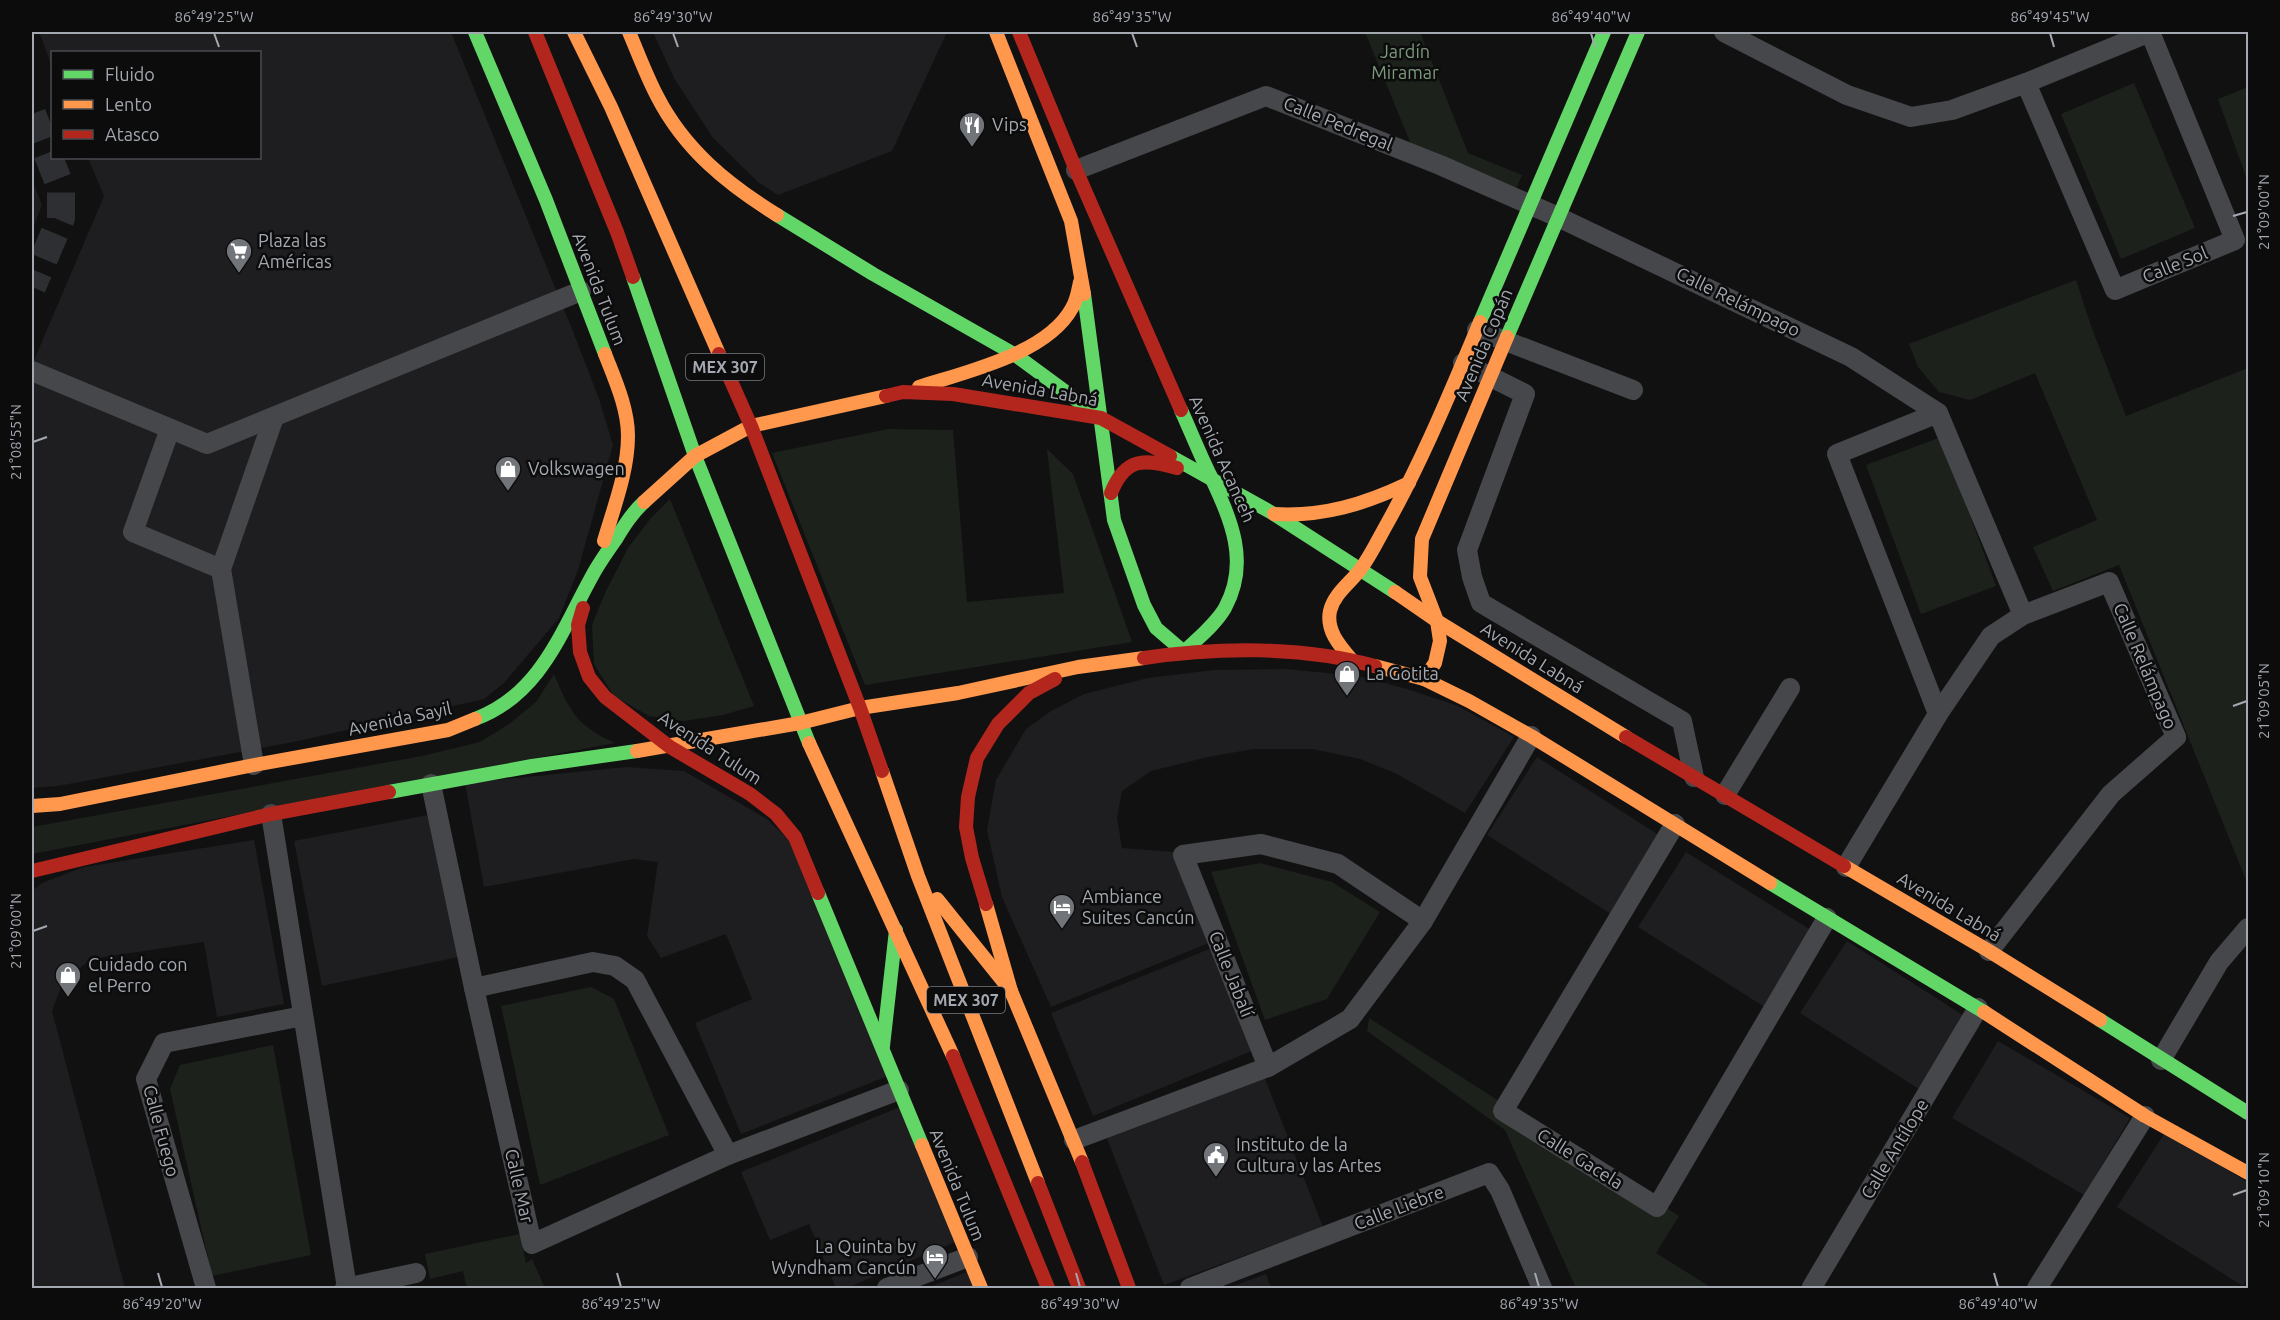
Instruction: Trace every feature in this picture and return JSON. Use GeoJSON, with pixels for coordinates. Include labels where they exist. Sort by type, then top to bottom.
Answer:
{"type":"FeatureCollection","features":[{"type":"Feature","properties":{"kind":"street","name":"Avenida Tulum"},"geometry":{"type":"LineString","coordinates":[[475,32],[546,200],[581,291],[620,394],[628,435],[623,477],[578,625],[580,652],[589,677],[605,697],[670,747],[750,794],[776,814],[795,837],[981,1288]]}},
{"type":"Feature","properties":{"kind":"street","name":"Avenida Tulum"},"geometry":{"type":"LineString","coordinates":[[536,32],[617,232],[695,456],[800,723],[952,1053],[1048,1288]]}},
{"type":"Feature","properties":{"kind":"street","name":"MEX 307"},"geometry":{"type":"LineString","coordinates":[[574,32],[612,107],[672,250],[751,426],[860,708],[918,876],[1079,1288]]}},
{"type":"Feature","properties":{"kind":"street"},"geometry":{"type":"LineString","coordinates":[[629,32],[657,97],[692,149],[739,192],[873,274],[1014,354],[1101,418]]}},
{"type":"Feature","properties":{"kind":"street"},"geometry":{"type":"LineString","coordinates":[[996,32],[1071,221],[1082,277],[1114,520],[1144,605],[1156,628],[1184,652]]}},
{"type":"Feature","properties":{"kind":"street","name":"Avenida Acanceh"},"geometry":{"type":"LineString","coordinates":[[1019,32],[1076,170],[1238,539],[1239,560],[1224,610],[1184,652]]}},
{"type":"Feature","properties":{"kind":"street","name":"Avenida Copán"},"geometry":{"type":"LineString","coordinates":[[1351,659],[1336,643],[1329,617],[1330,609],[1335,599],[1361,569],[1409,483],[1463,363],[1604,32]]}},
{"type":"Feature","properties":{"kind":"street","name":"Avenida Copán"},"geometry":{"type":"LineString","coordinates":[[1424,679],[1435,663],[1439,631],[1420,577],[1422,540],[1505,340],[1638,32]]}},
{"type":"Feature","properties":{"kind":"street","name":"Calle Sol"},"geometry":{"type":"LineString","coordinates":[[1724,32],[1847,95],[1911,117],[1952,110],[2026,83],[2150,32],[2235,240],[2115,290],[2026,83]]}},
{"type":"Feature","properties":{"kind":"street","name":"Calle Pedregal"},"geometry":{"type":"LineString","coordinates":[[1076,170],[1266,96],[1530,204]]}},
{"type":"Feature","properties":{"kind":"street","name":"Calle Relámpago"},"geometry":{"type":"LineString","coordinates":[[1530,204],[1851,357],[1938,413]]}},
{"type":"Feature","properties":{"kind":"street"},"geometry":{"type":"LineString","coordinates":[[903,392],[1014,354],[1052,331],[1063,321],[1075,303],[1082,277]]}},
{"type":"Feature","properties":{"kind":"street"},"geometry":{"type":"LineString","coordinates":[[32,371],[207,444],[581,291]]}},
{"type":"Feature","properties":{"kind":"street"},"geometry":{"type":"LineString","coordinates":[[1477,330],[1633,390]]}},
{"type":"Feature","properties":{"kind":"street"},"geometry":{"type":"LineString","coordinates":[[1463,363],[1525,394],[1467,550],[1472,577],[1481,603],[1683,721],[1694,777]]}},
{"type":"Feature","properties":{"kind":"street","name":"Avenida Labná"},"geometry":{"type":"LineString","coordinates":[[751,426],[903,392],[953,394],[1101,418],[1274,514],[1437,621],[1694,777],[1989,951],[2248,1113]]}},
{"type":"Feature","properties":{"kind":"street"},"geometry":{"type":"LineString","coordinates":[[1938,714],[1837,454],[1938,413],[2023,615]]}},
{"type":"Feature","properties":{"kind":"street"},"geometry":{"type":"LineString","coordinates":[[254,765],[221,569],[274,417]]}},
{"type":"Feature","properties":{"kind":"street","name":"Avenida Sayil"},"geometry":{"type":"LineString","coordinates":[[32,806],[60,804],[254,765],[448,730],[487,715],[520,692],[550,657],[596,569],[634,511],[695,456],[751,426]]}},
{"type":"Feature","properties":{"kind":"street"},"geometry":{"type":"LineString","coordinates":[[170,429],[133,532],[221,569]]}},
{"type":"Feature","properties":{"kind":"street"},"geometry":{"type":"LineString","coordinates":[[1111,493],[1115,480],[1126,467],[1141,461],[1156,461],[1211,478]]}},
{"type":"Feature","properties":{"kind":"street"},"geometry":{"type":"LineString","coordinates":[[1274,514],[1309,515],[1353,507],[1409,483]]}},
{"type":"Feature","properties":{"kind":"street","name":"Calle Relámpago"},"geometry":{"type":"LineString","coordinates":[[1846,867],[1938,714],[1991,636],[2023,615],[2109,582],[2176,737],[2111,794],[1989,951]]}},
{"type":"Feature","properties":{"kind":"street"},"geometry":{"type":"LineString","coordinates":[[1152,620],[1185,628],[1210,619],[1224,610]]}},
{"type":"Feature","properties":{"kind":"street"},"geometry":{"type":"LineString","coordinates":[[32,871],[271,814],[532,766],[670,747],[800,723],[860,708],[958,693],[1078,666],[1184,652],[1270,651],[1351,659],[1424,679],[1532,736],[1978,1008],[2145,1116],[2248,1173]]}},
{"type":"Feature","properties":{"kind":"street"},"geometry":{"type":"LineString","coordinates":[[1078,666],[1029,693],[999,724],[977,758],[968,797],[966,827],[972,858],[1011,992],[1074,1140],[1129,1288]]}},
{"type":"Feature","properties":{"kind":"street"},"geometry":{"type":"LineString","coordinates":[[1725,795],[1790,688]]}},
{"type":"Feature","properties":{"kind":"street"},"geometry":{"type":"LineString","coordinates":[[1074,1140],[1268,1067],[1350,1019],[1423,921],[1532,736]]}},
{"type":"Feature","properties":{"kind":"street","name":"Calle Mar"},"geometry":{"type":"LineString","coordinates":[[431,784],[532,1244],[728,1155],[899,1090]]}},
{"type":"Feature","properties":{"kind":"street"},"geometry":{"type":"LineString","coordinates":[[271,814],[346,1288],[416,1273]]}},
{"type":"Feature","properties":{"kind":"street","name":"Calle Gacela"},"geometry":{"type":"LineString","coordinates":[[1675,824],[1503,1111],[1657,1208],[1827,918]]}},
{"type":"Feature","properties":{"kind":"street","name":"Calle Jabalí"},"geometry":{"type":"LineString","coordinates":[[1268,1067],[1183,855],[1261,844],[1338,864],[1423,921]]}},
{"type":"Feature","properties":{"kind":"street"},"geometry":{"type":"LineString","coordinates":[[918,876],[1011,992]]}},
{"type":"Feature","properties":{"kind":"street"},"geometry":{"type":"LineString","coordinates":[[2161,1060],[2219,963],[2248,928]]}},
{"type":"Feature","properties":{"kind":"street"},"geometry":{"type":"LineString","coordinates":[[883,1046],[896,930]]}},
{"type":"Feature","properties":{"kind":"street"},"geometry":{"type":"LineString","coordinates":[[474,988],[594,962],[615,966],[635,980],[728,1155]]}},
{"type":"Feature","properties":{"kind":"street","name":"Calle Antílope"},"geometry":{"type":"LineString","coordinates":[[1815,1288],[1812,1287],[1978,1008]]}},
{"type":"Feature","properties":{"kind":"street","name":"Calle Fuego"},"geometry":{"type":"LineString","coordinates":[[206,1288],[146,1079],[164,1043],[303,1016]]}},
{"type":"Feature","properties":{"kind":"street"},"geometry":{"type":"LineString","coordinates":[[2037,1288],[2145,1116]]}},
{"type":"Feature","properties":{"kind":"street","name":"Calle Liebre"},"geometry":{"type":"LineString","coordinates":[[1190,1288],[1489,1173],[1500,1190],[1542,1288]]}},
{"type":"Feature","properties":{"kind":"street"},"geometry":{"type":"LineString","coordinates":[[887,1288],[968,1257]]}},
{"type":"Feature","properties":{"kind":"shaded area"},"geometry":{"type":"Polygon","coordinates":[[[39,32],[451,32],[576,339],[599,399],[613,445],[578,570],[559,618],[504,683],[484,699],[298,741],[58,786],[32,788],[32,365],[104,196],[88,159],[261,159],[261,51],[51,51],[51,63],[39,32]]]}},
{"type":"Feature","properties":{"kind":"shaded area"},"geometry":{"type":"Polygon","coordinates":[[[653,32],[947,32],[892,151],[778,195],[758,182],[713,138],[674,78],[653,32]]]}},
{"type":"Feature","properties":{"kind":"shaded area"},"geometry":{"type":"Polygon","coordinates":[[[32,180],[42,205],[32,231],[32,180]]]}},
{"type":"Feature","properties":{"kind":"shaded area"},"geometry":{"type":"Polygon","coordinates":[[[1286,669],[1358,676],[1407,689],[1458,706],[1514,737],[1465,813],[1397,774],[1360,759],[1313,749],[1253,749],[1151,771],[1122,791],[1117,818],[1122,848],[1174,852],[1209,943],[1051,1007],[1002,897],[987,830],[996,780],[1026,729],[1051,711],[1084,694],[1148,678],[1214,670],[1286,669]]]}},
{"type":"Feature","properties":{"kind":"shaded area"},"geometry":{"type":"Polygon","coordinates":[[[1537,757],[1665,839],[1614,916],[1487,835],[1537,757]]]}},
{"type":"Feature","properties":{"kind":"shaded area"},"geometry":{"type":"Polygon","coordinates":[[[626,767],[684,771],[767,819],[792,843],[888,1076],[741,1134],[695,1023],[752,999],[726,934],[661,958],[647,936],[658,862],[634,859],[484,887],[465,783],[626,767]]]}},
{"type":"Feature","properties":{"kind":"shaded area"},"geometry":{"type":"Polygon","coordinates":[[[433,814],[463,956],[322,986],[294,841],[433,814]]]}},
{"type":"Feature","properties":{"kind":"shaded area"},"geometry":{"type":"Polygon","coordinates":[[[254,840],[284,1004],[217,1017],[204,942],[91,959],[63,982],[52,1011],[125,1288],[32,1288],[32,891],[42,883],[84,867],[254,840]]]}},
{"type":"Feature","properties":{"kind":"shaded area"},"geometry":{"type":"Polygon","coordinates":[[[1686,852],[1819,935],[1771,1011],[1638,927],[1686,852]]]}},
{"type":"Feature","properties":{"kind":"shaded area"},"geometry":{"type":"Polygon","coordinates":[[[1847,941],[1980,1026],[1933,1098],[1800,1013],[1847,941]]]}},
{"type":"Feature","properties":{"kind":"shaded area"},"geometry":{"type":"Polygon","coordinates":[[[1212,948],[1254,1050],[1093,1116],[1051,1013],[1212,948]]]}},
{"type":"Feature","properties":{"kind":"shaded area"},"geometry":{"type":"Polygon","coordinates":[[[1998,1041],[2130,1118],[2084,1195],[1952,1118],[1998,1041]]]}},
{"type":"Feature","properties":{"kind":"shaded area","name":"Instituto de la Cultura y las Artes"},"geometry":{"type":"Polygon","coordinates":[[[1262,1071],[1323,1227],[1164,1285],[1106,1136],[1262,1071]]]}},
{"type":"Feature","properties":{"kind":"shaded area"},"geometry":{"type":"Polygon","coordinates":[[[900,1107],[955,1242],[847,1288],[836,1288],[809,1224],[770,1240],[741,1172],[900,1107]]]}},
{"type":"Feature","properties":{"kind":"shaded area"},"geometry":{"type":"Polygon","coordinates":[[[2166,1131],[2248,1183],[2248,1277],[2243,1286],[2117,1207],[2166,1131]]]}},
{"type":"Feature","properties":{"kind":"shaded area"},"geometry":{"type":"Polygon","coordinates":[[[967,1272],[974,1288],[927,1288],[967,1272]]]}},
{"type":"Feature","properties":{"kind":"shaded area"},"geometry":{"type":"Polygon","coordinates":[[[1266,1274],[1271,1288],[1228,1288],[1266,1274]]]}},
{"type":"Feature","properties":{"kind":"green space","name":"Jardín Miramar"},"geometry":{"type":"Polygon","coordinates":[[[1365,32],[1420,32],[1468,153],[1522,175],[1515,191],[1413,149],[1365,32]]]}},
{"type":"Feature","properties":{"kind":"green space"},"geometry":{"type":"Polygon","coordinates":[[[2134,83],[2195,228],[2121,259],[2061,114],[2134,83]]]}},
{"type":"Feature","properties":{"kind":"green space"},"geometry":{"type":"Polygon","coordinates":[[[2248,87],[2248,182],[2218,99],[2248,87]]]}},
{"type":"Feature","properties":{"kind":"green space"},"geometry":{"type":"Polygon","coordinates":[[[2076,280],[2126,416],[2248,368],[2248,885],[2119,565],[2053,591],[2033,547],[2097,520],[2035,373],[1970,400],[1939,392],[1918,367],[1909,344],[2076,280]]]}},
{"type":"Feature","properties":{"kind":"green space"},"geometry":{"type":"Polygon","coordinates":[[[888,429],[953,430],[967,602],[1064,593],[1047,449],[1073,474],[1132,642],[865,685],[772,453],[888,429]]]}},
{"type":"Feature","properties":{"kind":"green space"},"geometry":{"type":"Polygon","coordinates":[[[1941,437],[1996,586],[1921,614],[1866,465],[1941,437]]]}},
{"type":"Feature","properties":{"kind":"green space"},"geometry":{"type":"Polygon","coordinates":[[[670,499],[754,706],[723,715],[684,721],[649,716],[614,696],[594,664],[592,625],[605,593],[628,548],[651,518],[670,499]]]}},
{"type":"Feature","properties":{"kind":"green space"},"geometry":{"type":"Polygon","coordinates":[[[554,674],[570,708],[583,724],[615,743],[32,854],[32,827],[422,756],[480,742],[509,724],[536,702],[554,674]]]}},
{"type":"Feature","properties":{"kind":"green space"},"geometry":{"type":"Polygon","coordinates":[[[1260,863],[1332,882],[1380,912],[1327,999],[1265,1020],[1211,872],[1260,863]]]}},
{"type":"Feature","properties":{"kind":"green space"},"geometry":{"type":"Polygon","coordinates":[[[591,987],[614,999],[669,1135],[540,1185],[501,1006],[591,987]]]}},
{"type":"Feature","properties":{"kind":"green space"},"geometry":{"type":"Polygon","coordinates":[[[1369,1018],[1679,1216],[1656,1253],[1712,1288],[1576,1288],[1505,1130],[1367,1031],[1369,1018]]]}},
{"type":"Feature","properties":{"kind":"green space"},"geometry":{"type":"Polygon","coordinates":[[[273,1045],[311,1255],[212,1276],[170,1089],[180,1065],[273,1045]]]}},
{"type":"Feature","properties":{"kind":"green space"},"geometry":{"type":"Polygon","coordinates":[[[520,1234],[526,1263],[532,1259],[545,1288],[467,1288],[463,1271],[430,1279],[425,1254],[520,1234]]]}},
{"type":"Feature","properties":{"kind":"tunnel"},"geometry":{"type":"LineString","coordinates":[[32,114],[61,188],[61,218],[32,287]]}},
{"type":"Feature","properties":{"kind":"traffic: fast"},"geometry":{"type":"LineString","coordinates":[[475,32],[546,200],[605,354]]}},
{"type":"Feature","properties":{"kind":"traffic: fast"},"geometry":{"type":"LineString","coordinates":[[1480,322],[1604,32]]}},
{"type":"Feature","properties":{"kind":"traffic: fast"},"geometry":{"type":"LineString","coordinates":[[1507,337],[1638,32]]}},
{"type":"Feature","properties":{"kind":"traffic: fast"},"geometry":{"type":"LineString","coordinates":[[777,215],[873,274],[1014,354],[1097,415]]}},
{"type":"Feature","properties":{"kind":"traffic: fast"},"geometry":{"type":"LineString","coordinates":[[633,277],[695,456],[809,743]]}},
{"type":"Feature","properties":{"kind":"traffic: fast"},"geometry":{"type":"LineString","coordinates":[[1084,294],[1114,520],[1144,605],[1156,628],[1184,652]]}},
{"type":"Feature","properties":{"kind":"traffic: fast"},"geometry":{"type":"LineString","coordinates":[[1181,410],[1225,509],[1235,541],[1237,558],[1232,591],[1225,608],[1211,626],[1184,652]]}},
{"type":"Feature","properties":{"kind":"traffic: fast"},"geometry":{"type":"LineString","coordinates":[[1170,456],[1274,514],[1395,592]]}},
{"type":"Feature","properties":{"kind":"traffic: fast"},"geometry":{"type":"LineString","coordinates":[[475,719],[498,708],[518,693],[534,676],[549,656],[598,565],[644,502]]}},
{"type":"Feature","properties":{"kind":"traffic: fast"},"geometry":{"type":"LineString","coordinates":[[389,792],[532,766],[637,751]]}},
{"type":"Feature","properties":{"kind":"traffic: fast"},"geometry":{"type":"LineString","coordinates":[[1770,883],[1984,1012]]}},
{"type":"Feature","properties":{"kind":"traffic: fast"},"geometry":{"type":"LineString","coordinates":[[818,893],[922,1145]]}},
{"type":"Feature","properties":{"kind":"traffic: fast"},"geometry":{"type":"LineString","coordinates":[[883,1046],[896,930]]}},
{"type":"Feature","properties":{"kind":"traffic: fast"},"geometry":{"type":"LineString","coordinates":[[2100,1020],[2248,1113]]}},
{"type":"Feature","properties":{"kind":"traffic: slow"},"geometry":{"type":"LineString","coordinates":[[574,32],[611,107],[719,354]]}},
{"type":"Feature","properties":{"kind":"traffic: slow"},"geometry":{"type":"LineString","coordinates":[[629,32],[657,96],[680,133],[724,178],[777,215]]}},
{"type":"Feature","properties":{"kind":"traffic: slow"},"geometry":{"type":"LineString","coordinates":[[996,32],[1071,221],[1084,294]]}},
{"type":"Feature","properties":{"kind":"traffic: slow"},"geometry":{"type":"LineString","coordinates":[[919,387],[981,368],[1044,338],[1060,324],[1072,308],[1080,282]]}},
{"type":"Feature","properties":{"kind":"traffic: slow"},"geometry":{"type":"LineString","coordinates":[[1351,659],[1332,631],[1329,618],[1332,605],[1366,561],[1397,506],[1480,322]]}},
{"type":"Feature","properties":{"kind":"traffic: slow"},"geometry":{"type":"LineString","coordinates":[[1424,679],[1435,663],[1440,641],[1437,621],[1420,577],[1422,539],[1507,337]]}},
{"type":"Feature","properties":{"kind":"traffic: slow"},"geometry":{"type":"LineString","coordinates":[[604,541],[623,476],[628,436],[623,405],[605,354]]}},
{"type":"Feature","properties":{"kind":"traffic: slow"},"geometry":{"type":"LineString","coordinates":[[644,502],[695,456],[751,426],[886,396]]}},
{"type":"Feature","properties":{"kind":"traffic: slow"},"geometry":{"type":"LineString","coordinates":[[1274,514],[1310,513],[1343,508],[1409,483]]}},
{"type":"Feature","properties":{"kind":"traffic: slow"},"geometry":{"type":"LineString","coordinates":[[1395,592],[1437,621],[1626,737]]}},
{"type":"Feature","properties":{"kind":"traffic: slow"},"geometry":{"type":"LineString","coordinates":[[637,751],[800,723],[860,708],[958,693],[1078,667],[1144,658]]}},
{"type":"Feature","properties":{"kind":"traffic: slow"},"geometry":{"type":"LineString","coordinates":[[1375,666],[1424,679],[1469,701],[1531,736],[1770,883]]}},
{"type":"Feature","properties":{"kind":"traffic: slow"},"geometry":{"type":"LineString","coordinates":[[32,806],[60,804],[254,765],[448,730],[475,719]]}},
{"type":"Feature","properties":{"kind":"traffic: slow"},"geometry":{"type":"LineString","coordinates":[[809,743],[953,1056]]}},
{"type":"Feature","properties":{"kind":"traffic: slow"},"geometry":{"type":"LineString","coordinates":[[882,771],[918,876],[1038,1183]]}},
{"type":"Feature","properties":{"kind":"traffic: slow"},"geometry":{"type":"LineString","coordinates":[[1844,866],[1989,951],[2100,1020]]}},
{"type":"Feature","properties":{"kind":"traffic: slow"},"geometry":{"type":"LineString","coordinates":[[937,899],[1011,991]]}},
{"type":"Feature","properties":{"kind":"traffic: slow"},"geometry":{"type":"LineString","coordinates":[[986,904],[1011,991],[1082,1162]]}},
{"type":"Feature","properties":{"kind":"traffic: slow"},"geometry":{"type":"LineString","coordinates":[[1984,1012],[2145,1116],[2248,1173]]}},
{"type":"Feature","properties":{"kind":"traffic: slow"},"geometry":{"type":"LineString","coordinates":[[922,1145],[981,1288]]}},
{"type":"Feature","properties":{"kind":"traffic: jam"},"geometry":{"type":"LineString","coordinates":[[535,32],[617,232],[633,277]]}},
{"type":"Feature","properties":{"kind":"traffic: jam"},"geometry":{"type":"LineString","coordinates":[[1019,32],[1076,170],[1181,410]]}},
{"type":"Feature","properties":{"kind":"traffic: jam"},"geometry":{"type":"LineString","coordinates":[[719,354],[751,426],[882,771]]}},
{"type":"Feature","properties":{"kind":"traffic: jam"},"geometry":{"type":"LineString","coordinates":[[886,396],[903,392],[953,394],[1101,418],[1170,456]]}},
{"type":"Feature","properties":{"kind":"traffic: jam"},"geometry":{"type":"LineString","coordinates":[[1111,493],[1122,473],[1136,464],[1145,462],[1177,468]]}},
{"type":"Feature","properties":{"kind":"traffic: jam"},"geometry":{"type":"LineString","coordinates":[[583,608],[578,625],[580,652],[589,677],[605,697],[670,747],[750,794],[776,814],[795,837],[818,893]]}},
{"type":"Feature","properties":{"kind":"traffic: jam"},"geometry":{"type":"LineString","coordinates":[[1144,658],[1172,654],[1260,650],[1319,655],[1375,666]]}},
{"type":"Feature","properties":{"kind":"traffic: jam"},"geometry":{"type":"LineString","coordinates":[[986,904],[972,858],[966,827],[968,797],[977,758],[998,724],[1029,693],[1055,679]]}},
{"type":"Feature","properties":{"kind":"traffic: jam"},"geometry":{"type":"LineString","coordinates":[[1626,737],[1844,866]]}},
{"type":"Feature","properties":{"kind":"traffic: jam"},"geometry":{"type":"LineString","coordinates":[[32,871],[271,814],[389,792]]}},
{"type":"Feature","properties":{"kind":"traffic: jam"},"geometry":{"type":"LineString","coordinates":[[953,1056],[1048,1288]]}},
{"type":"Feature","properties":{"kind":"traffic: jam"},"geometry":{"type":"LineString","coordinates":[[1082,1162],[1129,1288]]}},
{"type":"Feature","properties":{"kind":"traffic: jam"},"geometry":{"type":"LineString","coordinates":[[1038,1183],[1079,1288]]}},
{"type":"Feature","properties":{"kind":"place","name":"Vips"},"geometry":{"type":"Point","coordinates":[972,148]}},
{"type":"Feature","properties":{"kind":"place","name":"Plaza las Américas"},"geometry":{"type":"Point","coordinates":[239,274]}},
{"type":"Feature","properties":{"kind":"place","name":"Volkswagen"},"geometry":{"type":"Point","coordinates":[508,492]}},
{"type":"Feature","properties":{"kind":"place","name":"La Gotita"},"geometry":{"type":"Point","coordinates":[1347,697]}},
{"type":"Feature","properties":{"kind":"place","name":"Ambiance Suites Cancún"},"geometry":{"type":"Point","coordinates":[1062,930]}},
{"type":"Feature","properties":{"kind":"place","name":"Cuidado con el Perro"},"geometry":{"type":"Point","coordinates":[68,998]}},
{"type":"Feature","properties":{"kind":"place","name":"Instituto de la Cultura y las Artes"},"geometry":{"type":"Point","coordinates":[1216,1178]}},
{"type":"Feature","properties":{"kind":"place","name":"La Quinta by Wyndham Cancún"},"geometry":{"type":"Point","coordinates":[935,1280]}}]}
